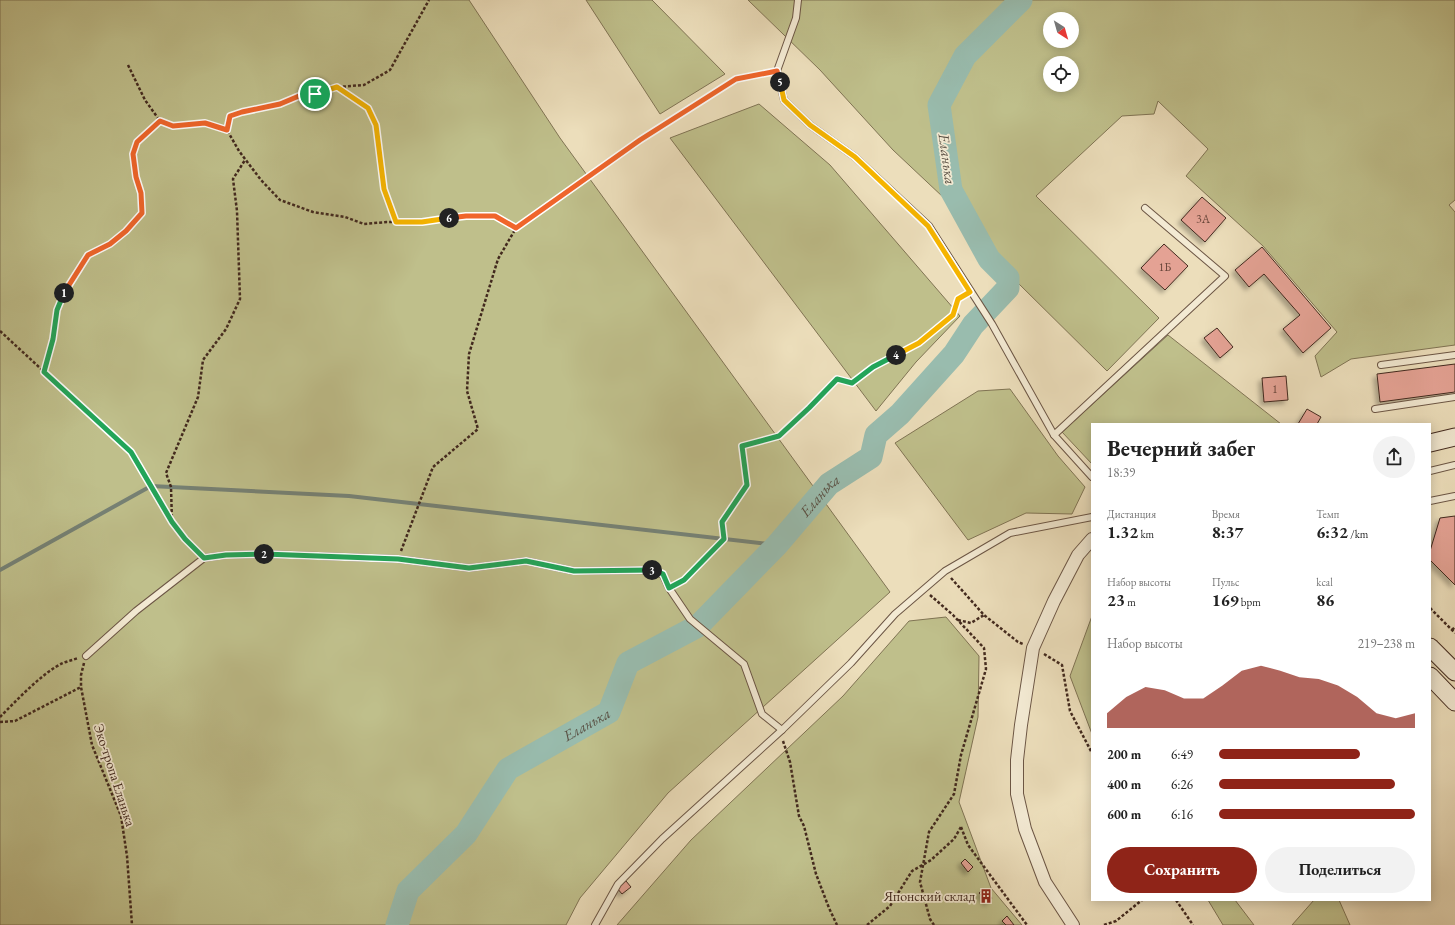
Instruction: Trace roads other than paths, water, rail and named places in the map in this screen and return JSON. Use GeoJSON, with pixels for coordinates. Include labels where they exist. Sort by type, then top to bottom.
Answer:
{"type":"FeatureCollection","features":[{"type":"Feature","properties":{"kind":"main road"},"geometry":{"type":"LineString","coordinates":[[1431,444],[1455,437]]}},
{"type":"Feature","properties":{"kind":"main road"},"geometry":{"type":"LineString","coordinates":[[1431,648],[1455,672]]}},
{"type":"Feature","properties":{"kind":"main road"},"geometry":{"type":"LineString","coordinates":[[1431,677],[1455,702]]}},
{"type":"Feature","properties":{"kind":"street"},"geometry":{"type":"LineString","coordinates":[[1073,925],[1045,882],[1025,830],[1017,794],[1017,760],[1033,648],[1054,601],[1078,555],[1091,540]]}},
{"type":"Feature","properties":{"kind":"lane"},"geometry":{"type":"LineString","coordinates":[[798,0],[796,18],[777,71],[784,100],[810,125],[855,157],[928,226],[974,299],[992,324],[1054,435],[1091,476]]}},
{"type":"Feature","properties":{"kind":"lane"},"geometry":{"type":"LineString","coordinates":[[1054,435],[1225,276],[1145,208]]}},
{"type":"Feature","properties":{"kind":"lane"},"geometry":{"type":"LineString","coordinates":[[1381,365],[1455,355]]}},
{"type":"Feature","properties":{"kind":"lane"},"geometry":{"type":"LineString","coordinates":[[1375,409],[1455,397]]}},
{"type":"Feature","properties":{"kind":"lane"},"geometry":{"type":"LineString","coordinates":[[1431,471],[1455,465]]}},
{"type":"Feature","properties":{"kind":"lane"},"geometry":{"type":"LineString","coordinates":[[1431,501],[1455,496]]}},
{"type":"Feature","properties":{"kind":"lane"},"geometry":{"type":"LineString","coordinates":[[595,925],[618,884],[662,839],[782,730],[851,663],[895,614],[945,571],[1010,533],[1091,517]]}},
{"type":"Feature","properties":{"kind":"lane"},"geometry":{"type":"LineString","coordinates":[[86,656],[136,611],[204,558],[226,555],[266,554],[398,559],[469,568],[526,561],[574,571],[654,570],[663,574],[669,588],[690,619],[744,664],[762,714],[782,730]]}},
{"type":"Feature","properties":{"kind":"waterway","name":"Еланька"},"geometry":{"type":"LineString","coordinates":[[397,925],[408,891],[466,834],[508,769],[609,712],[628,663],[698,626],[777,545],[829,484],[871,457],[876,435],[900,414],[954,354],[973,325],[1008,288],[1008,278],[989,259],[951,190],[939,105],[965,56],[1021,0]]}},
{"type":"Feature","properties":{"kind":"waterway"},"geometry":{"type":"LineString","coordinates":[[0,570],[151,486],[349,496],[777,545]]}},
{"type":"Feature","properties":{"kind":"place","name":"Японский склад"},"geometry":{"type":"Point","coordinates":[986,896]}}]}
